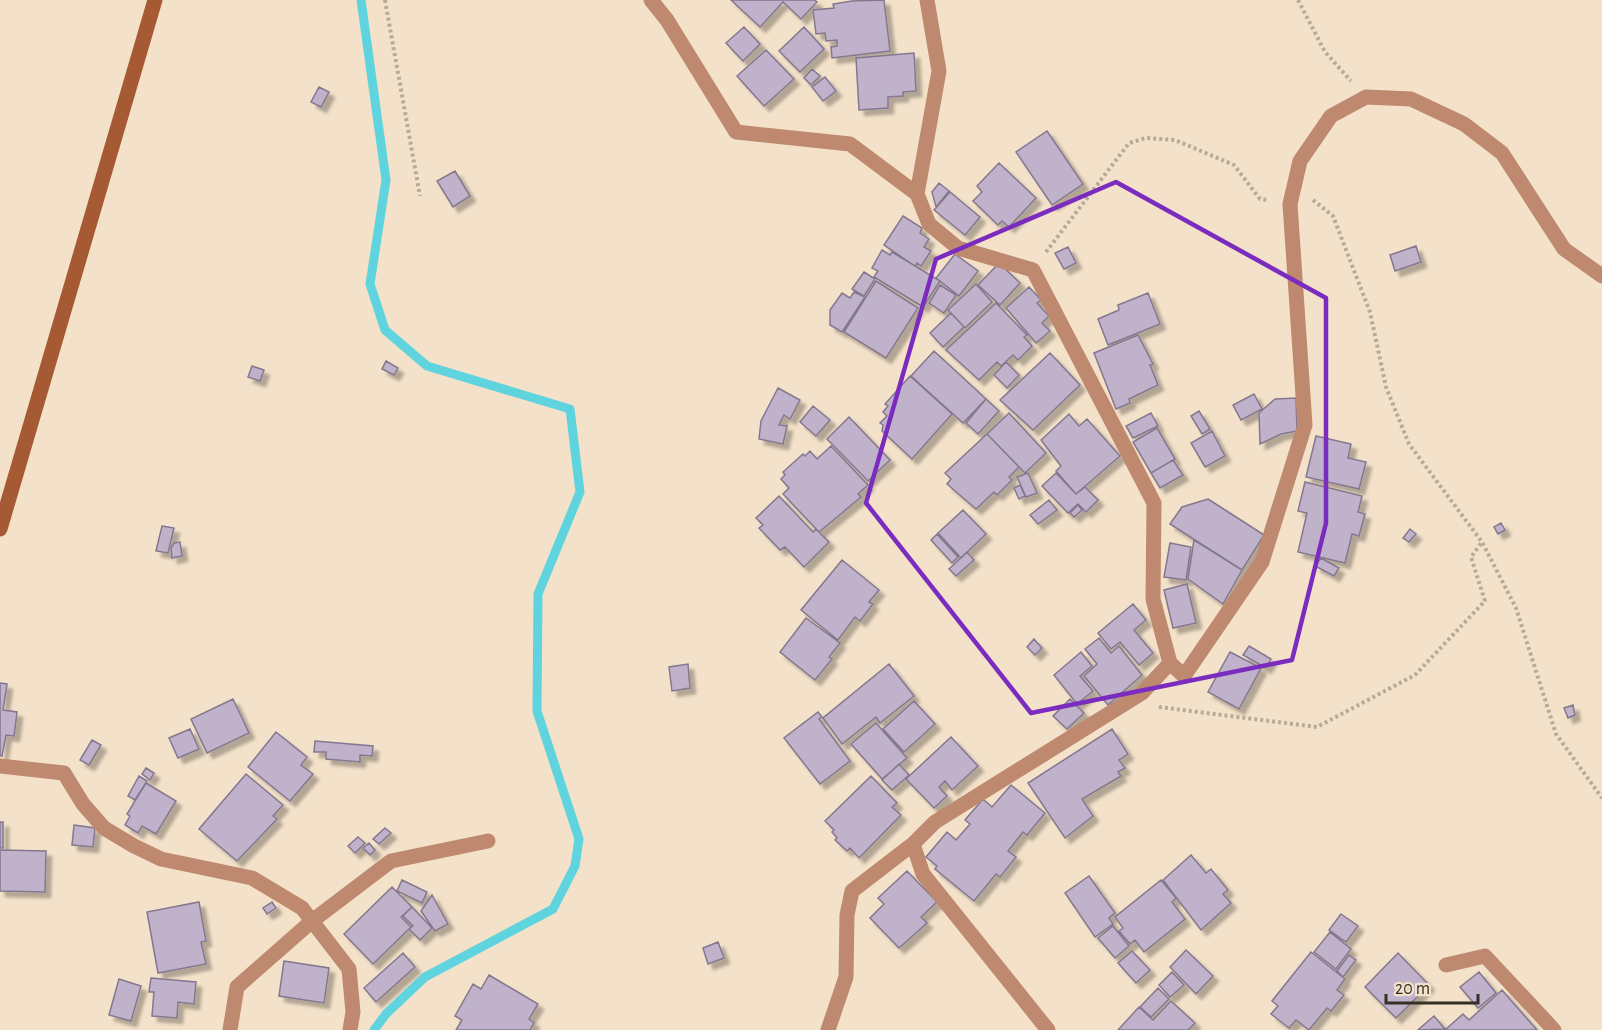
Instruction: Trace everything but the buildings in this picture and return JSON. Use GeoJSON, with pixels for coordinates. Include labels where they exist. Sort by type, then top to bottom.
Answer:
{"type":"FeatureCollection","features":[{"type":"Feature","properties":{"kind":"street"},"geometry":{"type":"LineString","coordinates":[[0,529],[155,0]]}},
{"type":"Feature","properties":{"kind":"street"},"geometry":{"type":"LineString","coordinates":[[651,0],[667,20],[736,132],[850,144],[917,194],[929,224],[958,248],[1033,270],[1154,503],[1153,599],[1170,663],[1184,676],[1262,562],[1305,425],[1290,204],[1300,161],[1331,116],[1366,97],[1411,99],[1464,124],[1502,153],[1564,249],[1602,276]]}},
{"type":"Feature","properties":{"kind":"street"},"geometry":{"type":"LineString","coordinates":[[917,194],[939,71],[927,0]]}},
{"type":"Feature","properties":{"kind":"street"},"geometry":{"type":"LineString","coordinates":[[828,1030],[846,977],[848,915],[852,891],[913,844],[935,822],[1142,693],[1170,663]]}},
{"type":"Feature","properties":{"kind":"street"},"geometry":{"type":"LineString","coordinates":[[0,766],[64,773],[83,804],[105,828],[134,846],[161,859],[252,878],[302,908],[349,969],[353,1011],[350,1030]]}},
{"type":"Feature","properties":{"kind":"street"},"geometry":{"type":"LineString","coordinates":[[230,1030],[237,987],[312,921],[391,861],[488,841]]}},
{"type":"Feature","properties":{"kind":"street"},"geometry":{"type":"LineString","coordinates":[[913,844],[923,874],[1048,1030]]}},
{"type":"Feature","properties":{"kind":"street"},"geometry":{"type":"LineString","coordinates":[[1446,965],[1485,956],[1554,1030]]}},
{"type":"Feature","properties":{"kind":"path"},"geometry":{"type":"LineString","coordinates":[[385,0],[420,196]]}},
{"type":"Feature","properties":{"kind":"path"},"geometry":{"type":"LineString","coordinates":[[1298,0],[1325,52],[1366,97]]}},
{"type":"Feature","properties":{"kind":"path"},"geometry":{"type":"LineString","coordinates":[[1033,270],[1129,143],[1138,141],[1175,140],[1234,165],[1260,199],[1290,204],[1305,195],[1333,216],[1370,312],[1386,387],[1409,444],[1482,542],[1516,608],[1556,734],[1602,798]]}},
{"type":"Feature","properties":{"kind":"path"},"geometry":{"type":"LineString","coordinates":[[1142,693],[1149,706],[1317,727],[1415,675],[1485,601],[1471,557],[1482,542]]}},
{"type":"Feature","properties":{"kind":"highlighted area"},"geometry":{"type":"Polygon","coordinates":[[[1116,182],[1326,298],[1326,523],[1292,660],[1031,713],[866,503],[936,259],[1116,182]]]}},
{"type":"Feature","properties":{"kind":"waterway"},"geometry":{"type":"LineString","coordinates":[[361,0],[386,180],[370,284],[385,330],[427,366],[570,409],[580,492],[538,594],[537,711],[579,839],[575,866],[553,909],[425,977],[386,1014],[374,1030]]}}]}
